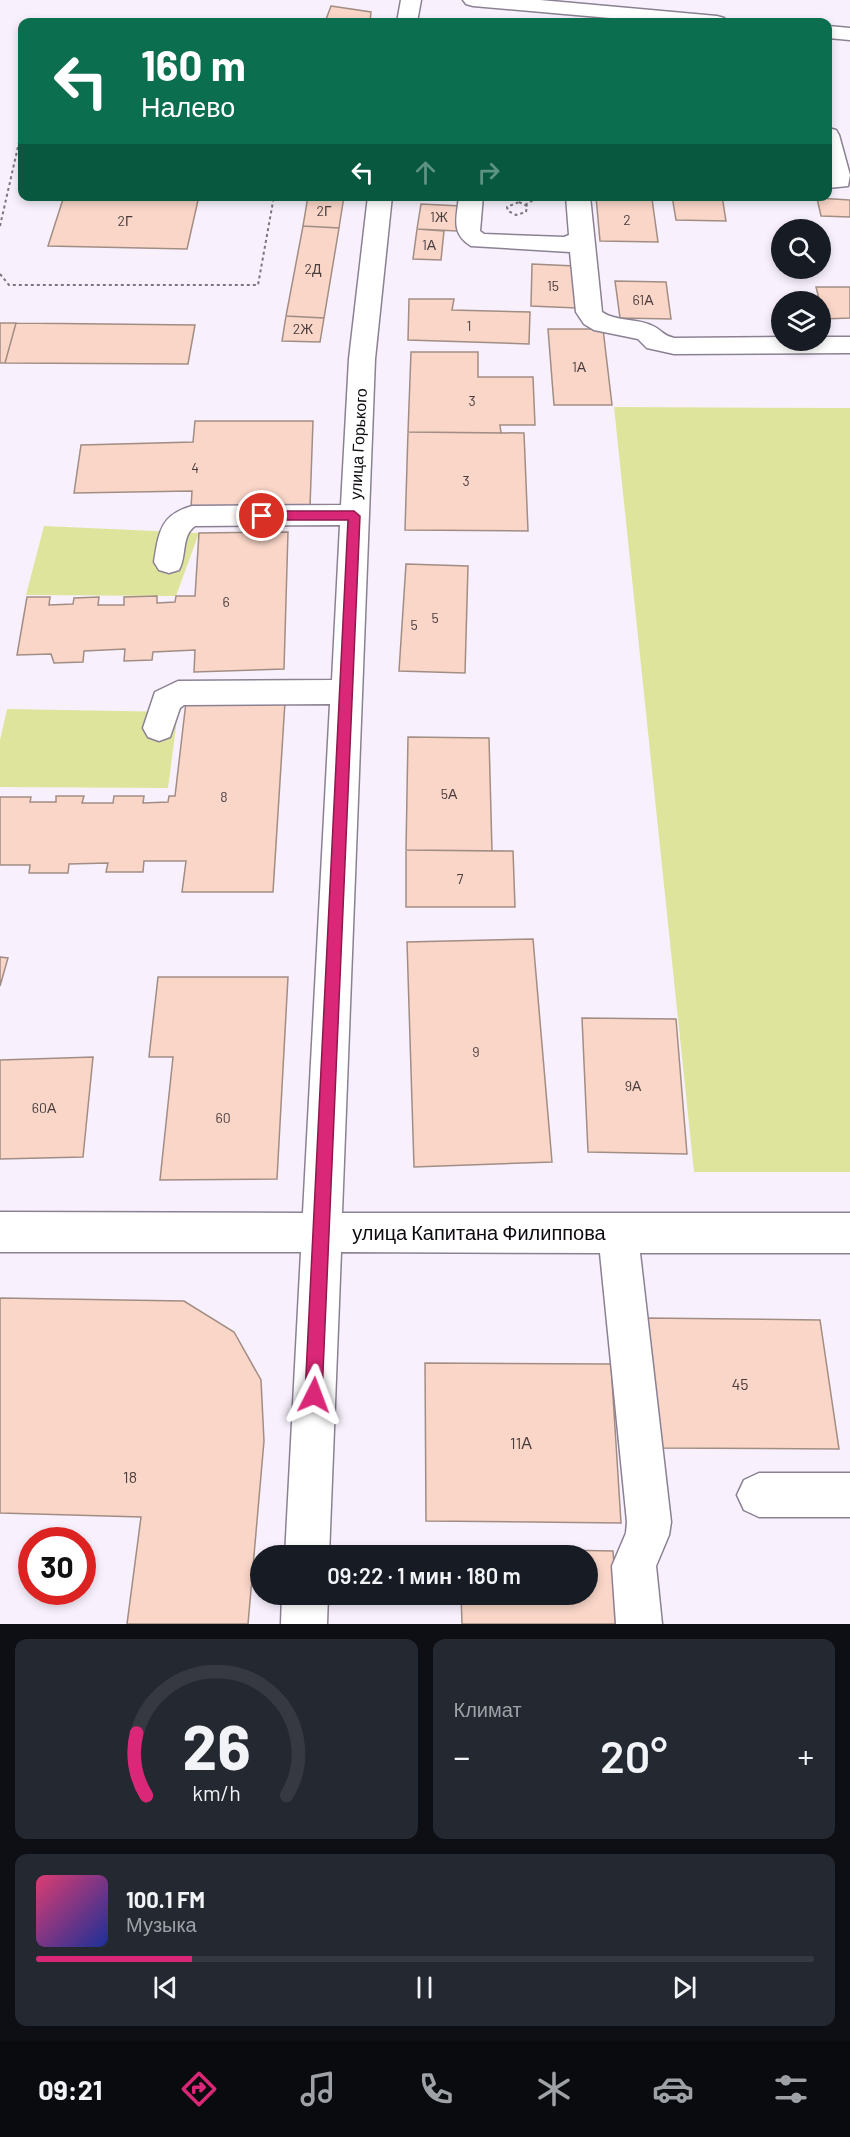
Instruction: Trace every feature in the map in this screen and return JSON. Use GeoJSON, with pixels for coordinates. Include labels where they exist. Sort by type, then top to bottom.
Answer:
{"type":"FeatureCollection","features":[{"type":"Feature","properties":{"kind":"street"},"geometry":{"type":"LineString","coordinates":[[408,18],[411,0]]}},
{"type":"Feature","properties":{"kind":"street"},"geometry":{"type":"LineString","coordinates":[[473,0],[645,14],[666,18]]}},
{"type":"Feature","properties":{"kind":"street"},"geometry":{"type":"LineString","coordinates":[[832,32],[850,34]]}},
{"type":"Feature","properties":{"kind":"street"},"geometry":{"type":"LineString","coordinates":[[832,150],[840,181],[832,181]]}},
{"type":"Feature","properties":{"kind":"street","name":"улица Горького"},"geometry":{"type":"LineString","coordinates":[[307,1545],[348,692],[354,516],[363,350],[379,201]]}},
{"type":"Feature","properties":{"kind":"street"},"geometry":{"type":"LineString","coordinates":[[471,201],[468,231],[479,241],[565,245],[573,244],[581,238]]}},
{"type":"Feature","properties":{"kind":"street"},"geometry":{"type":"LineString","coordinates":[[578,201],[590,312],[593,318],[603,324],[646,332],[656,342],[674,346],[850,345]]}},
{"type":"Feature","properties":{"kind":"street"},"geometry":{"type":"LineString","coordinates":[[169,562],[176,526],[185,518],[192,516],[354,516]]}},
{"type":"Feature","properties":{"kind":"street"},"geometry":{"type":"LineString","coordinates":[[159,728],[166,702],[178,693],[348,692]]}},
{"type":"Feature","properties":{"kind":"street","name":"улица Капитана Филиппова"},"geometry":{"type":"LineString","coordinates":[[0,1232],[618,1233],[849,1236]]}},
{"type":"Feature","properties":{"kind":"street"},"geometry":{"type":"LineString","coordinates":[[618,1233],[648,1522],[645,1544],[634,1566],[639,1624]]}},
{"type":"Feature","properties":{"kind":"street"},"geometry":{"type":"LineString","coordinates":[[759,1495],[850,1495]]}},
{"type":"Feature","properties":{"kind":"street"},"geometry":{"type":"LineString","coordinates":[[304,1624],[305,1605]]}},
{"type":"Feature","properties":{"kind":"path"},"geometry":{"type":"LineString","coordinates":[[0,226],[18,147]]}},
{"type":"Feature","properties":{"kind":"path"},"geometry":{"type":"LineString","coordinates":[[0,274],[9,285],[258,285],[273,201]]}},
{"type":"Feature","properties":{"kind":"path"},"geometry":{"type":"LineString","coordinates":[[525,205],[528,210],[523,214],[512,214],[507,209],[513,203],[525,205],[532,201]]}},
{"type":"Feature","properties":{"kind":"green space"},"geometry":{"type":"Polygon","coordinates":[[[614,407],[850,408],[850,1172],[694,1172],[614,407]]]}},
{"type":"Feature","properties":{"kind":"green space"},"geometry":{"type":"Polygon","coordinates":[[[44,526],[199,533],[176,596],[26,595],[44,526]]]}},
{"type":"Feature","properties":{"kind":"green space"},"geometry":{"type":"Polygon","coordinates":[[[7,709],[178,712],[168,788],[0,787],[0,740],[7,709]]]}},
{"type":"Feature","properties":{"kind":"building"},"geometry":{"type":"Polygon","coordinates":[[[331,6],[371,12],[370,18],[326,18],[331,6]]]}},
{"type":"Feature","properties":{"kind":"building"},"geometry":{"type":"Polygon","coordinates":[[[850,200],[850,217],[821,216],[818,201],[850,200]]]}},
{"type":"Feature","properties":{"kind":"building"},"geometry":{"type":"Polygon","coordinates":[[[62,201],[198,201],[187,249],[48,246],[62,201]]]}},
{"type":"Feature","properties":{"kind":"building"},"geometry":{"type":"Polygon","coordinates":[[[307,201],[343,201],[339,228],[303,226],[307,201]]]}},
{"type":"Feature","properties":{"kind":"building"},"geometry":{"type":"Polygon","coordinates":[[[596,201],[652,201],[658,242],[600,241],[596,201]]]}},
{"type":"Feature","properties":{"kind":"building"},"geometry":{"type":"Polygon","coordinates":[[[673,201],[723,201],[726,221],[676,220],[673,201]]]}},
{"type":"Feature","properties":{"kind":"building"},"geometry":{"type":"Polygon","coordinates":[[[421,204],[461,206],[457,231],[417,229],[421,204]]]}},
{"type":"Feature","properties":{"kind":"building"},"geometry":{"type":"Polygon","coordinates":[[[303,226],[339,228],[324,318],[286,316],[303,226]]]}},
{"type":"Feature","properties":{"kind":"building"},"geometry":{"type":"Polygon","coordinates":[[[417,229],[444,231],[441,260],[413,259],[417,229]]]}},
{"type":"Feature","properties":{"kind":"building"},"geometry":{"type":"Polygon","coordinates":[[[532,264],[575,266],[576,308],[531,306],[532,264]]]}},
{"type":"Feature","properties":{"kind":"building"},"geometry":{"type":"Polygon","coordinates":[[[615,281],[666,282],[671,319],[620,318],[615,281]]]}},
{"type":"Feature","properties":{"kind":"building"},"geometry":{"type":"Polygon","coordinates":[[[816,287],[850,287],[850,318],[831,319],[831,291],[817,291],[816,287]]]}},
{"type":"Feature","properties":{"kind":"building"},"geometry":{"type":"Polygon","coordinates":[[[409,299],[454,299],[452,310],[530,312],[529,344],[408,340],[409,299]]]}},
{"type":"Feature","properties":{"kind":"building"},"geometry":{"type":"Polygon","coordinates":[[[286,316],[324,318],[320,342],[282,341],[286,316]]]}},
{"type":"Feature","properties":{"kind":"building"},"geometry":{"type":"Polygon","coordinates":[[[0,323],[16,323],[5,363],[0,363],[0,323]]]}},
{"type":"Feature","properties":{"kind":"building"},"geometry":{"type":"Polygon","coordinates":[[[16,323],[195,325],[188,364],[5,363],[16,323]]]}},
{"type":"Feature","properties":{"kind":"building"},"geometry":{"type":"Polygon","coordinates":[[[548,329],[603,329],[612,405],[554,405],[548,329]]]}},
{"type":"Feature","properties":{"kind":"building"},"geometry":{"type":"Polygon","coordinates":[[[411,352],[478,352],[478,377],[533,377],[535,425],[500,425],[501,433],[408,432],[411,352]]]}},
{"type":"Feature","properties":{"kind":"building"},"geometry":{"type":"Polygon","coordinates":[[[195,421],[313,421],[310,507],[191,508],[192,491],[74,493],[81,445],[193,442],[195,421]]]}},
{"type":"Feature","properties":{"kind":"building"},"geometry":{"type":"Polygon","coordinates":[[[408,432],[524,433],[528,531],[405,530],[408,432]]]}},
{"type":"Feature","properties":{"kind":"building"},"geometry":{"type":"Polygon","coordinates":[[[288,532],[284,669],[194,672],[195,650],[153,652],[152,660],[124,661],[125,649],[84,651],[83,662],[54,663],[51,654],[17,655],[27,597],[50,597],[49,605],[73,604],[74,598],[99,597],[98,605],[124,605],[124,597],[157,596],[157,603],[175,602],[176,596],[195,596],[199,533],[288,532]]]}},
{"type":"Feature","properties":{"kind":"building"},"geometry":{"type":"Polygon","coordinates":[[[406,564],[468,566],[465,673],[399,671],[406,564]]]}},
{"type":"Feature","properties":{"kind":"building"},"geometry":{"type":"Polygon","coordinates":[[[186,702],[285,702],[273,892],[182,892],[186,861],[144,861],[143,872],[106,872],[108,863],[69,864],[68,873],[29,873],[30,865],[0,865],[0,797],[31,797],[30,802],[56,802],[56,796],[84,796],[82,803],[113,803],[114,796],[144,796],[143,803],[168,802],[169,796],[175,796],[186,702]]]}},
{"type":"Feature","properties":{"kind":"building"},"geometry":{"type":"Polygon","coordinates":[[[408,737],[489,738],[492,851],[406,850],[408,737]]]}},
{"type":"Feature","properties":{"kind":"building"},"geometry":{"type":"Polygon","coordinates":[[[406,850],[513,851],[515,907],[406,907],[406,850]]]}},
{"type":"Feature","properties":{"kind":"building"},"geometry":{"type":"Polygon","coordinates":[[[533,939],[552,1162],[414,1167],[407,942],[533,939]]]}},
{"type":"Feature","properties":{"kind":"building"},"geometry":{"type":"Polygon","coordinates":[[[0,957],[8,958],[0,986],[0,957]]]}},
{"type":"Feature","properties":{"kind":"building"},"geometry":{"type":"Polygon","coordinates":[[[158,977],[288,977],[277,1179],[160,1180],[173,1057],[149,1057],[158,977]]]}},
{"type":"Feature","properties":{"kind":"building"},"geometry":{"type":"Polygon","coordinates":[[[582,1018],[676,1019],[687,1154],[588,1152],[582,1018]]]}},
{"type":"Feature","properties":{"kind":"building"},"geometry":{"type":"Polygon","coordinates":[[[93,1057],[83,1157],[0,1159],[0,1060],[93,1057]]]}},
{"type":"Feature","properties":{"kind":"building"},"geometry":{"type":"Polygon","coordinates":[[[0,1298],[184,1301],[234,1332],[261,1380],[264,1441],[255,1545],[250,1545],[248,1624],[127,1624],[141,1517],[0,1513],[0,1298]]]}},
{"type":"Feature","properties":{"kind":"building"},"geometry":{"type":"Polygon","coordinates":[[[645,1318],[820,1320],[839,1449],[655,1448],[645,1318]]]}},
{"type":"Feature","properties":{"kind":"building"},"geometry":{"type":"Polygon","coordinates":[[[425,1363],[611,1364],[621,1523],[426,1521],[425,1363]]]}},
{"type":"Feature","properties":{"kind":"building"},"geometry":{"type":"Polygon","coordinates":[[[598,1551],[613,1551],[618,1624],[462,1624],[461,1605],[598,1605],[598,1551]]]}},
{"type":"Feature","properties":{"kind":"route"},"geometry":{"type":"LineString","coordinates":[[262,516],[354,516],[348,692],[314,1395]]}}]}
